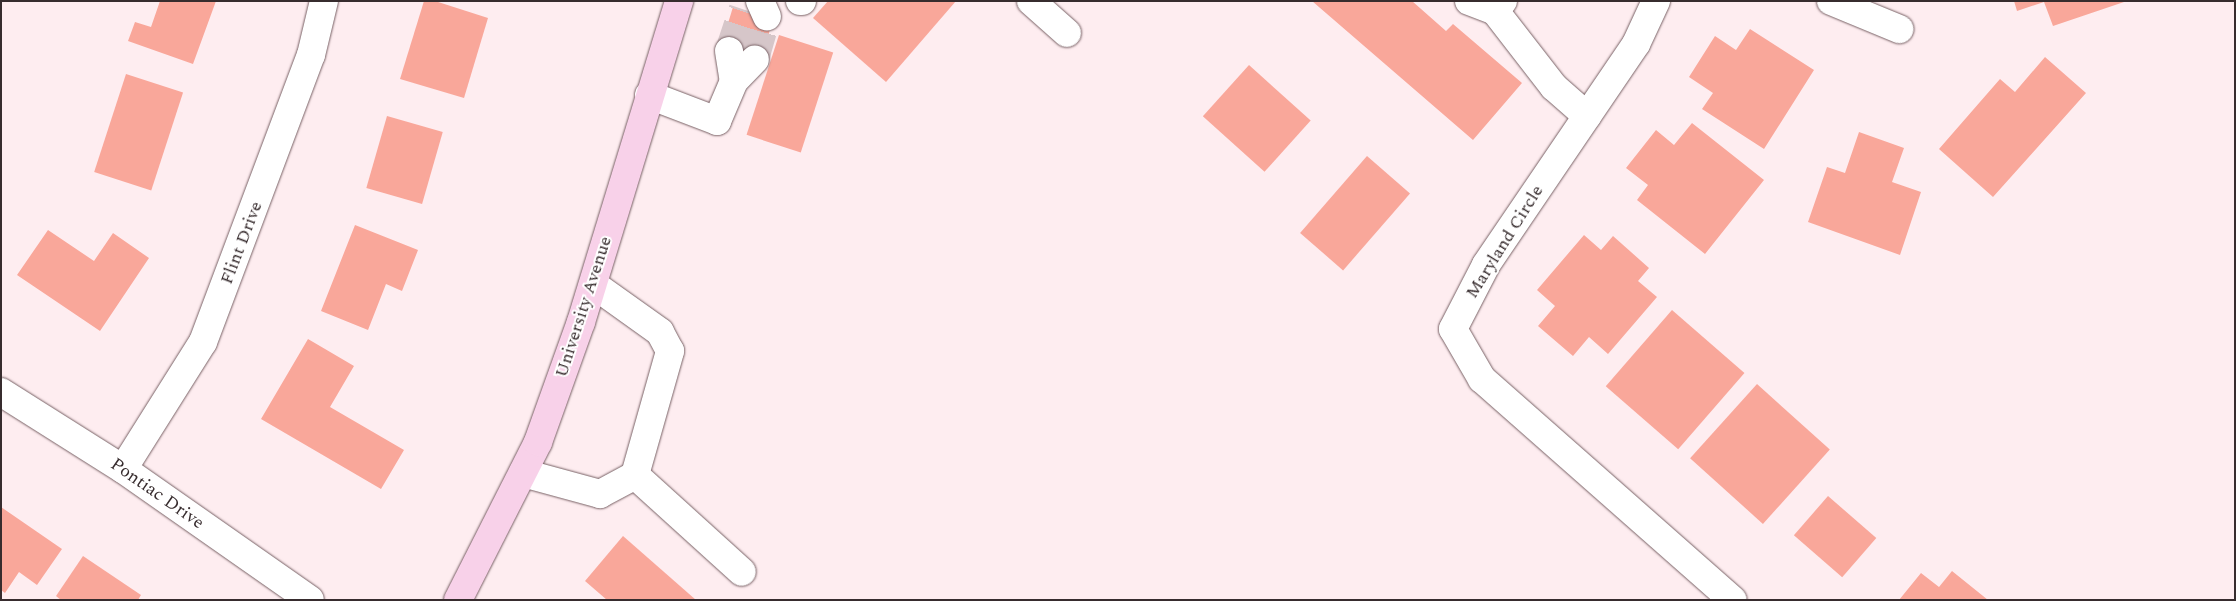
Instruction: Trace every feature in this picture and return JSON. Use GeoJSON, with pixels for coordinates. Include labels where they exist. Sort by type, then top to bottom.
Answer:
{"type":"FeatureCollection","features":[{"type":"Feature","properties":{"kind":"main road","name":"University Avenue"},"geometry":{"type":"LineString","coordinates":[[458,600],[538,442],[593,284],[679,1]]}},
{"type":"Feature","properties":{"kind":"street","name":"Flint Drive"},"geometry":{"type":"LineString","coordinates":[[123,469],[203,342],[311,55],[324,1]]}},
{"type":"Feature","properties":{"kind":"street"},"geometry":{"type":"LineString","coordinates":[[1031,1],[1067,33]]}},
{"type":"Feature","properties":{"kind":"street"},"geometry":{"type":"LineString","coordinates":[[1469,1],[1499,6],[1554,87],[1587,116]]}},
{"type":"Feature","properties":{"kind":"street","name":"Maryland Circle"},"geometry":{"type":"LineString","coordinates":[[1656,1],[1636,44],[1486,265],[1453,329],[1482,379],[1733,600]]}},
{"type":"Feature","properties":{"kind":"street"},"geometry":{"type":"LineString","coordinates":[[1831,1],[1899,29]]}},
{"type":"Feature","properties":{"kind":"street"},"geometry":{"type":"LineString","coordinates":[[729,51],[734,81]]}},
{"type":"Feature","properties":{"kind":"street"},"geometry":{"type":"LineString","coordinates":[[649,95],[717,121],[734,81],[755,59]]}},
{"type":"Feature","properties":{"kind":"street"},"geometry":{"type":"LineString","coordinates":[[523,473],[600,494],[635,475],[670,351],[660,332],[593,284]]}},
{"type":"Feature","properties":{"kind":"street","name":"Pontiac Drive"},"geometry":{"type":"LineString","coordinates":[[1,392],[123,469],[310,600]]}},
{"type":"Feature","properties":{"kind":"street"},"geometry":{"type":"LineString","coordinates":[[635,475],[742,572]]}},
{"type":"Feature","properties":{"kind":"building"},"geometry":{"type":"Polygon","coordinates":[[[160,1],[216,1],[193,64],[128,41],[135,22],[151,27],[160,1]]]}},
{"type":"Feature","properties":{"kind":"building"},"geometry":{"type":"Polygon","coordinates":[[[424,1],[435,1],[488,18],[464,98],[400,79],[424,1]]]}},
{"type":"Feature","properties":{"kind":"building"},"geometry":{"type":"Polygon","coordinates":[[[828,1],[956,1],[886,82],[813,18],[828,1]]]}},
{"type":"Feature","properties":{"kind":"building"},"geometry":{"type":"Polygon","coordinates":[[[1312,1],[1412,1],[1446,31],[1453,24],[1522,83],[1473,140],[1312,1]]]}},
{"type":"Feature","properties":{"kind":"building"},"geometry":{"type":"Polygon","coordinates":[[[2014,1],[2124,2],[2053,26],[2044,2],[2017,11],[2014,1]]]}},
{"type":"Feature","properties":{"kind":"building"},"geometry":{"type":"Polygon","coordinates":[[[733,7],[773,19],[760,61],[720,49],[733,7]]]}},
{"type":"Feature","properties":{"kind":"building"},"geometry":{"type":"Polygon","coordinates":[[[1750,29],[1814,70],[1764,149],[1702,109],[1713,93],[1689,77],[1715,36],[1736,50],[1750,29]]]}},
{"type":"Feature","properties":{"kind":"building"},"geometry":{"type":"Polygon","coordinates":[[[779,35],[833,53],[801,152],[747,135],[779,35]]]}},
{"type":"Feature","properties":{"kind":"building"},"geometry":{"type":"Polygon","coordinates":[[[2045,57],[2086,93],[1993,197],[1939,149],[2000,79],[2015,92],[2045,57]]]}},
{"type":"Feature","properties":{"kind":"building"},"geometry":{"type":"Polygon","coordinates":[[[1249,65],[1311,121],[1265,172],[1203,116],[1249,65]]]}},
{"type":"Feature","properties":{"kind":"building"},"geometry":{"type":"Polygon","coordinates":[[[126,74],[183,93],[151,190],[94,172],[126,74]]]}},
{"type":"Feature","properties":{"kind":"building"},"geometry":{"type":"Polygon","coordinates":[[[387,116],[443,132],[422,204],[366,188],[387,116]]]}},
{"type":"Feature","properties":{"kind":"building"},"geometry":{"type":"Polygon","coordinates":[[[1692,123],[1764,180],[1705,254],[1637,200],[1648,185],[1626,168],[1656,130],[1674,145],[1692,123]]]}},
{"type":"Feature","properties":{"kind":"building"},"geometry":{"type":"Polygon","coordinates":[[[1859,132],[1904,148],[1892,182],[1921,192],[1900,255],[1808,222],[1827,167],[1845,173],[1859,132]]]}},
{"type":"Feature","properties":{"kind":"building"},"geometry":{"type":"Polygon","coordinates":[[[1367,156],[1410,193],[1343,270],[1300,233],[1367,156]]]}},
{"type":"Feature","properties":{"kind":"building"},"geometry":{"type":"Polygon","coordinates":[[[355,225],[418,250],[402,291],[386,284],[368,330],[321,311],[355,225]]]}},
{"type":"Feature","properties":{"kind":"building"},"geometry":{"type":"Polygon","coordinates":[[[48,230],[94,261],[113,233],[149,258],[100,331],[17,275],[48,230]]]}},
{"type":"Feature","properties":{"kind":"building"},"geometry":{"type":"Polygon","coordinates":[[[1584,235],[1601,250],[1613,236],[1649,268],[1638,281],[1657,297],[1608,354],[1589,337],[1573,356],[1538,326],[1555,306],[1537,290],[1584,235]]]}},
{"type":"Feature","properties":{"kind":"building"},"geometry":{"type":"Polygon","coordinates":[[[1672,310],[1744,373],[1678,449],[1606,386],[1672,310]]]}},
{"type":"Feature","properties":{"kind":"building"},"geometry":{"type":"Polygon","coordinates":[[[308,339],[354,366],[330,407],[404,450],[381,489],[261,419],[308,339]]]}},
{"type":"Feature","properties":{"kind":"building"},"geometry":{"type":"Polygon","coordinates":[[[1757,384],[1830,450],[1763,524],[1690,458],[1757,384]]]}},
{"type":"Feature","properties":{"kind":"building"},"geometry":{"type":"Polygon","coordinates":[[[1828,496],[1876,538],[1842,577],[1794,535],[1828,496]]]}},
{"type":"Feature","properties":{"kind":"building"},"geometry":{"type":"Polygon","coordinates":[[[1,507],[62,549],[37,585],[19,572],[5,593],[1,590],[1,507]]]}},
{"type":"Feature","properties":{"kind":"building"},"geometry":{"type":"Polygon","coordinates":[[[623,536],[696,600],[607,600],[585,581],[623,536]]]}},
{"type":"Feature","properties":{"kind":"building"},"geometry":{"type":"Polygon","coordinates":[[[83,556],[141,595],[138,600],[61,600],[56,596],[83,556]]]}},
{"type":"Feature","properties":{"kind":"building"},"geometry":{"type":"Polygon","coordinates":[[[1952,571],[1988,600],[1899,600],[1921,573],[1939,587],[1952,571]]]}},
{"type":"Feature","properties":{"kind":"tunnel"},"geometry":{"type":"LineString","coordinates":[[729,51],[743,9]]}},
{"type":"Feature","properties":{"kind":"tunnel"},"geometry":{"type":"LineString","coordinates":[[755,59],[767,17]]}}]}
